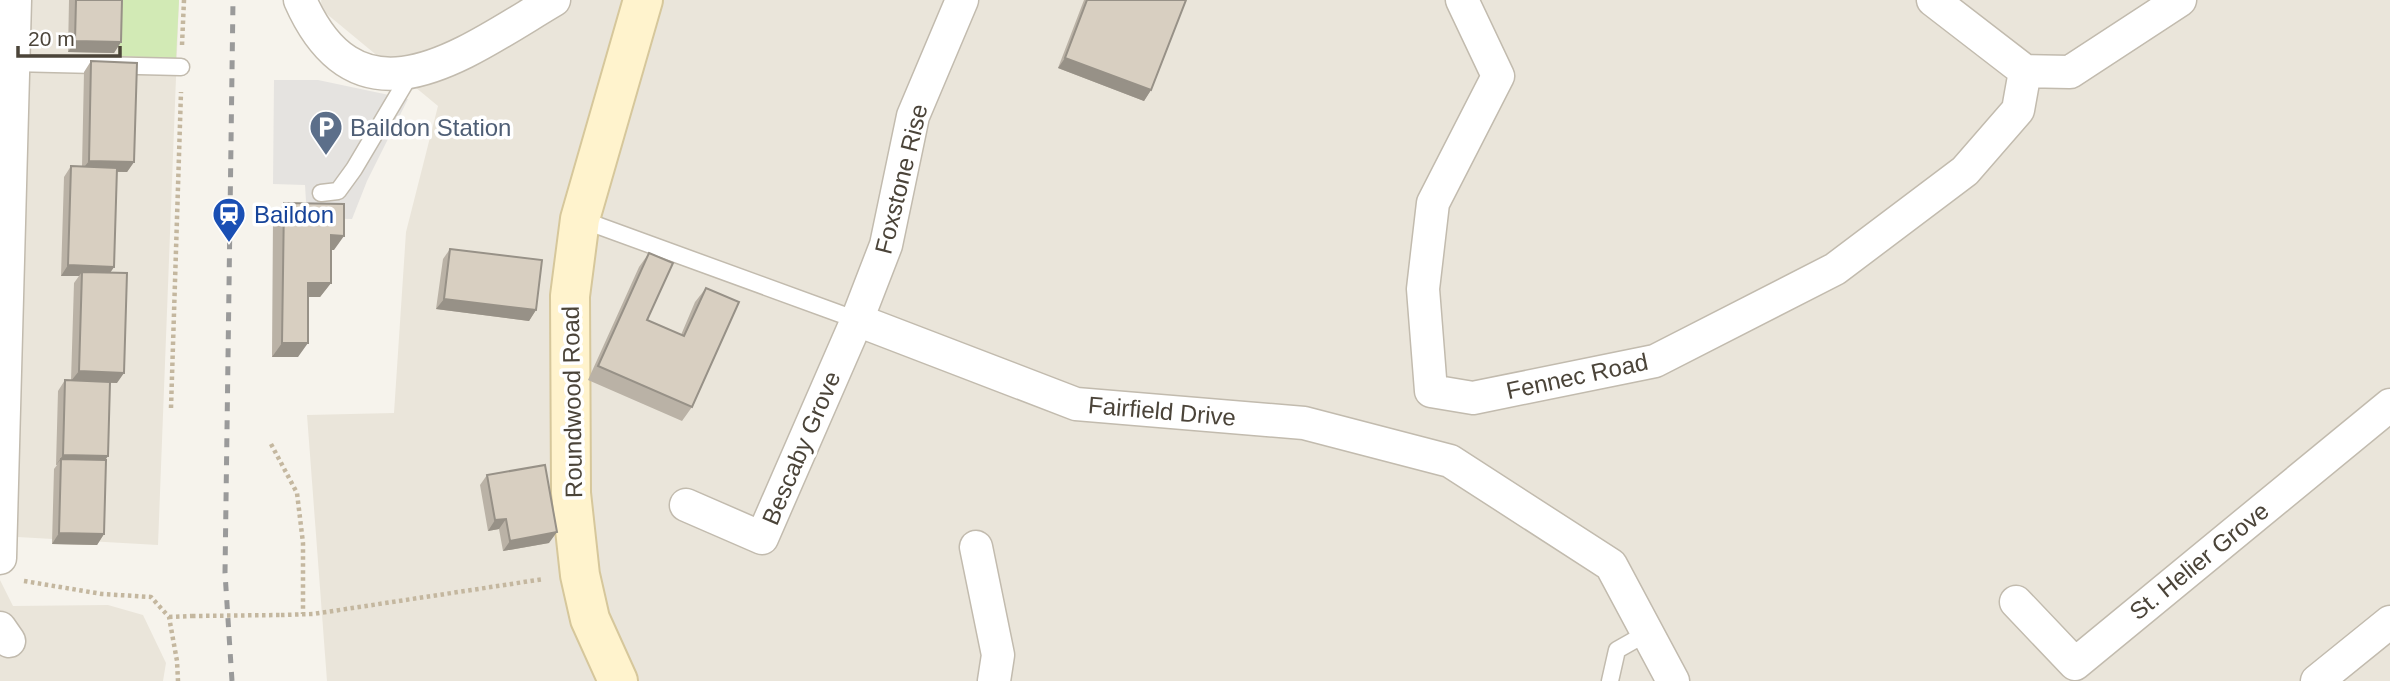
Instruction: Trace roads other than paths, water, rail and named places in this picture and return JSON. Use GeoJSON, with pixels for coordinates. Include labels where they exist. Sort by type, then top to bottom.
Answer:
{"type":"FeatureCollection","features":[{"type":"Feature","properties":{"kind":"street"},"geometry":{"type":"LineString","coordinates":[[0,558],[9,46],[15,0]]}},
{"type":"Feature","properties":{"kind":"street"},"geometry":{"type":"LineString","coordinates":[[300,0],[311,26],[334,52],[361,70],[391,75],[411,73],[455,58],[554,0]]}},
{"type":"Feature","properties":{"kind":"street","name":"Roundwood Road"},"geometry":{"type":"LineString","coordinates":[[618,681],[590,619],[580,575],[571,494],[570,296],[580,219],[643,0]]}},
{"type":"Feature","properties":{"kind":"street","name":"Foxstone Rise"},"geometry":{"type":"LineString","coordinates":[[857,320],[886,245],[913,116],[962,0]]}},
{"type":"Feature","properties":{"kind":"street","name":"Fennec Road"},"geometry":{"type":"LineString","coordinates":[[1462,0],[1498,76],[1433,203],[1423,289],[1431,391],[1473,397],[1655,361],[1835,269],[1965,171],[2018,110],[2025,71]]}},
{"type":"Feature","properties":{"kind":"street"},"geometry":{"type":"LineString","coordinates":[[1933,0],[2025,71],[2070,72],[2179,0]]}},
{"type":"Feature","properties":{"kind":"street","name":"Bescaby Grove"},"geometry":{"type":"LineString","coordinates":[[686,505],[762,538],[857,320]]}},
{"type":"Feature","properties":{"kind":"street","name":"Fairfield Drive"},"geometry":{"type":"LineString","coordinates":[[857,320],[1076,404],[1304,423],[1450,461],[1611,565],[1673,681]]}},
{"type":"Feature","properties":{"kind":"street","name":"St. Helier Grove"},"geometry":{"type":"LineString","coordinates":[[2016,602],[2075,664],[2390,405]]}},
{"type":"Feature","properties":{"kind":"street"},"geometry":{"type":"LineString","coordinates":[[975,547],[998,655],[994,681]]}},
{"type":"Feature","properties":{"kind":"street"},"geometry":{"type":"LineString","coordinates":[[2316,681],[2390,622]]}},
{"type":"Feature","properties":{"kind":"lane"},"geometry":{"type":"LineString","coordinates":[[9,46],[181,67]]}},
{"type":"Feature","properties":{"kind":"lane"},"geometry":{"type":"LineString","coordinates":[[321,193],[338,191],[411,73]]}},
{"type":"Feature","properties":{"kind":"lane","name":"Fairfield Drive"},"geometry":{"type":"LineString","coordinates":[[580,219],[857,320]]}},
{"type":"Feature","properties":{"kind":"lane"},"geometry":{"type":"LineString","coordinates":[[1610,681],[1617,650],[1647,633]]}},
{"type":"Feature","properties":{"kind":"railway"},"geometry":{"type":"LineString","coordinates":[[232,681],[225,573],[233,0]]}},
{"type":"Feature","properties":{"kind":"place","name":"Baildon Station"},"geometry":{"type":"Point","coordinates":[326,157]}},
{"type":"Feature","properties":{"kind":"place","name":"Baildon"},"geometry":{"type":"Point","coordinates":[229,244]}}]}
